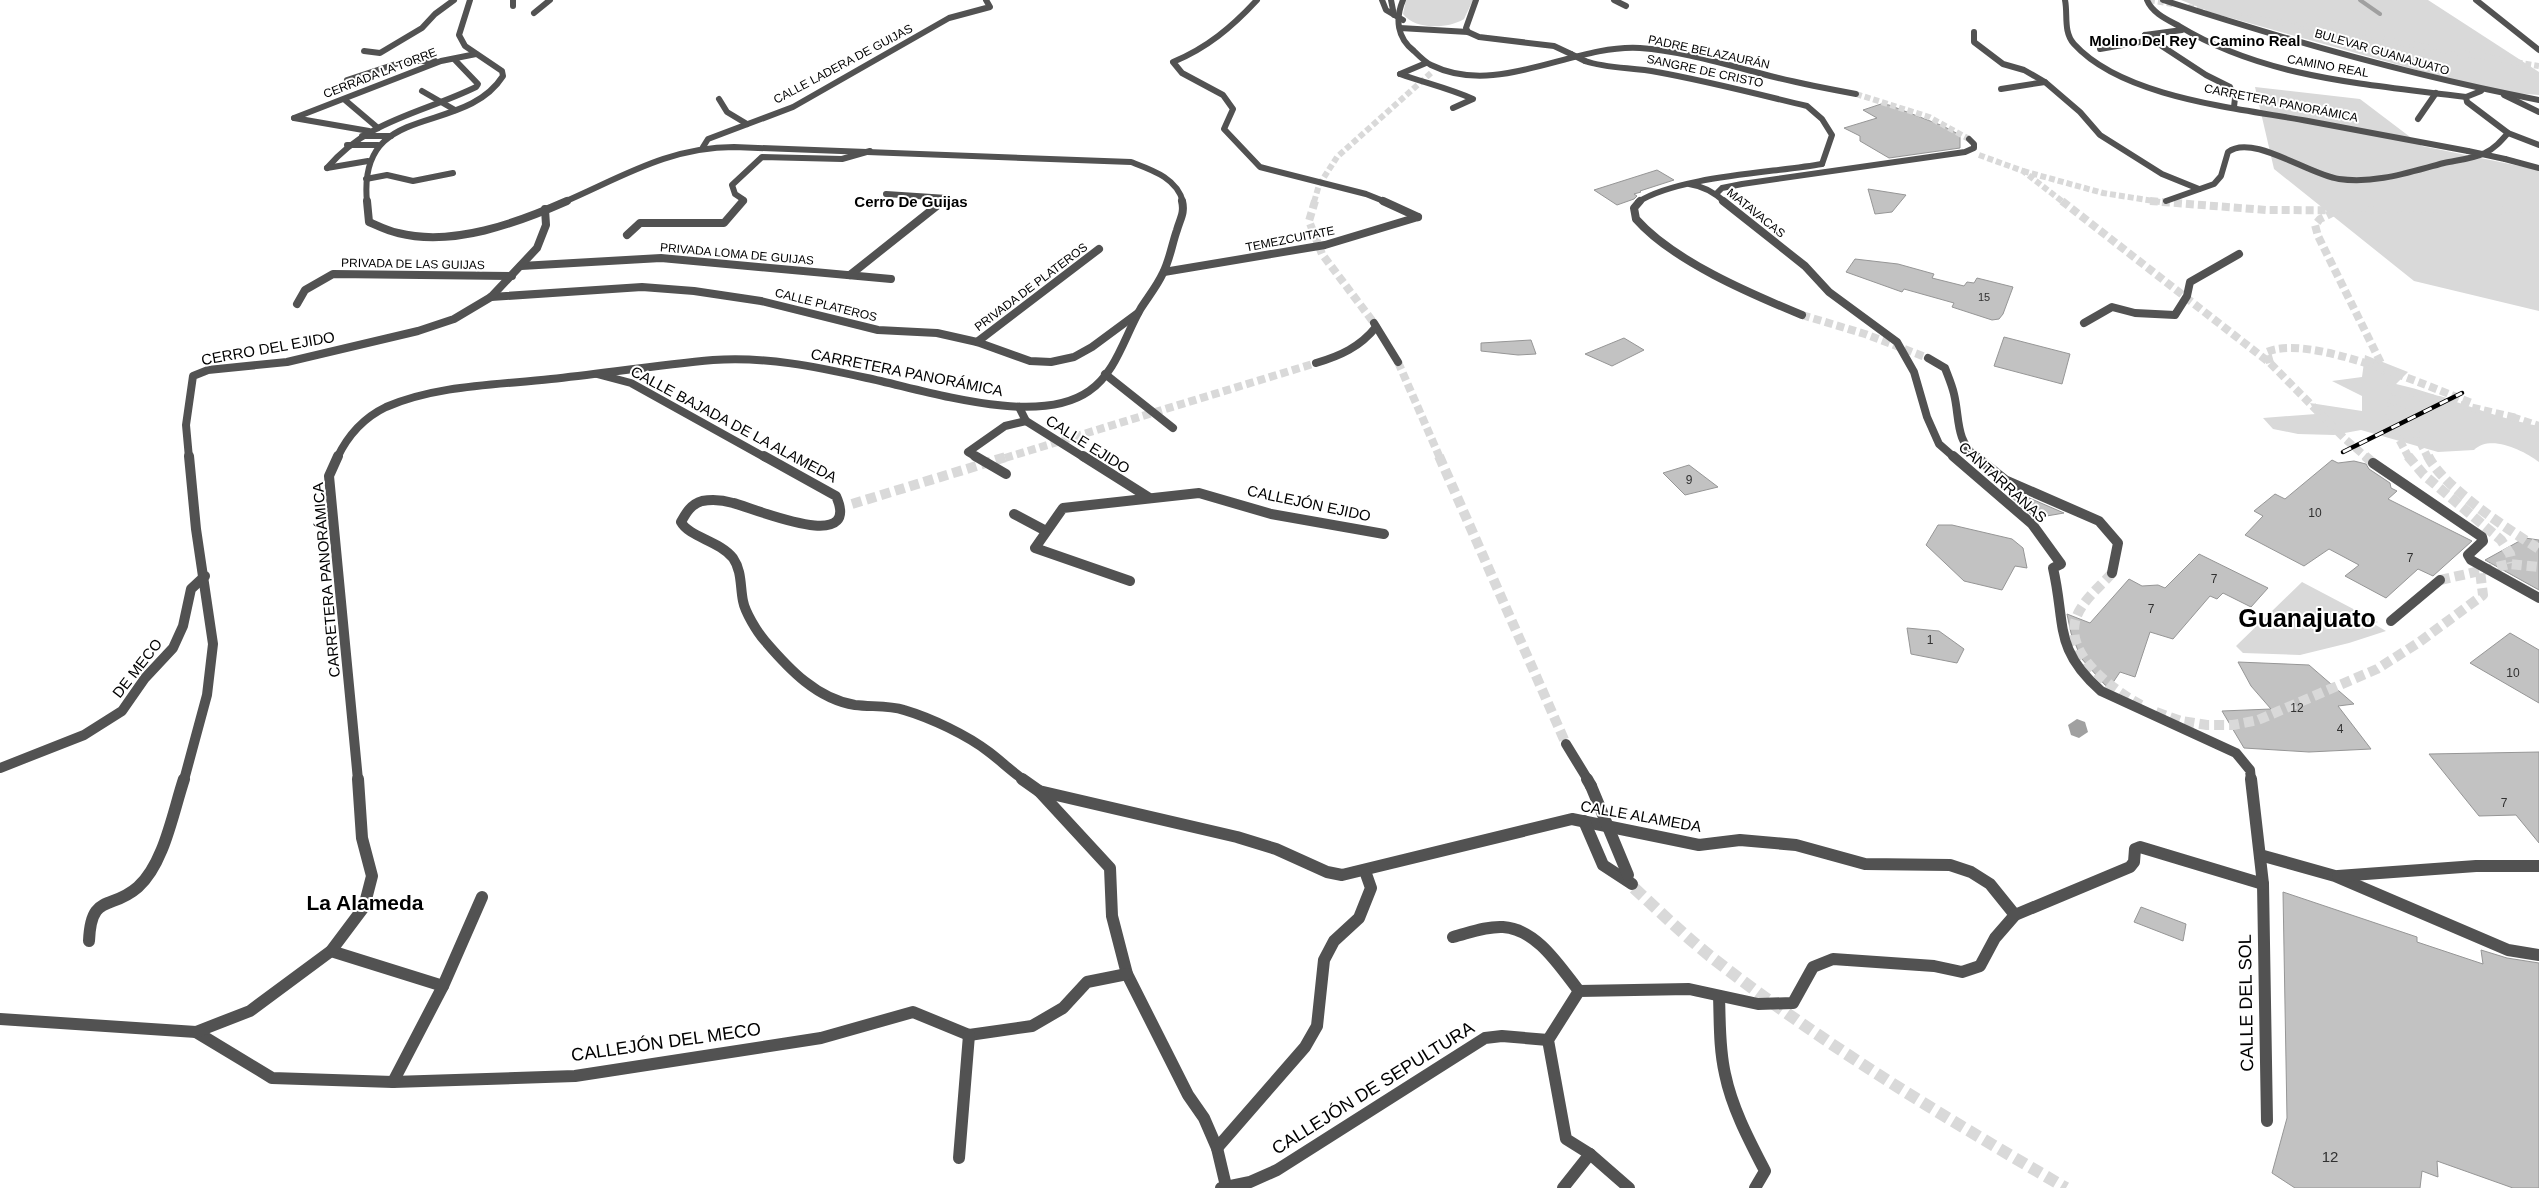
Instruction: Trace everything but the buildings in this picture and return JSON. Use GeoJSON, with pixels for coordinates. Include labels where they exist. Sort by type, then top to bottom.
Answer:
{"type":"FeatureCollection","features":[{"type":"Feature","properties":{"kind":"street"},"geometry":{"type":"LineString","coordinates":[[364,51],[380,53],[428,23],[435,14],[454,0]]}},
{"type":"Feature","properties":{"kind":"street","name":"CARRETERA PANORÁMICA"},"geometry":{"type":"LineString","coordinates":[[0,1018],[196,1032],[250,1011],[331,951],[364,907],[372,876],[362,838],[354,729],[329,476],[339,452],[351,433],[369,416],[405,402],[449,392],[710,360],[769,360],[996,406],[1020,407],[1079,397],[1093,388],[1105,374],[1138,313],[1164,272],[1185,211],[1176,186],[1165,174],[1131,162],[870,151],[702,147],[662,158],[545,209],[467,234],[432,238],[402,236],[382,230],[369,222],[364,191],[368,161],[378,145],[391,136],[455,110],[494,90],[503,76],[502,71],[465,46],[459,34],[470,0]]}},
{"type":"Feature","properties":{"kind":"street"},"geometry":{"type":"LineString","coordinates":[[534,13],[550,0]]}},
{"type":"Feature","properties":{"kind":"street","name":"CALLE LADERA DE GUIJAS"},"geometry":{"type":"LineString","coordinates":[[702,147],[708,139],[793,107],[949,18],[990,7],[986,0]]}},
{"type":"Feature","properties":{"kind":"street","name":"TEMEZCUITATE"},"geometry":{"type":"LineString","coordinates":[[1164,272],[1325,245],[1418,217],[1366,194],[1260,167],[1224,129],[1233,109],[1224,95],[1182,73],[1173,62],[1198,52],[1232,27],[1257,0]]}},
{"type":"Feature","properties":{"kind":"street"},"geometry":{"type":"LineString","coordinates":[[1382,0],[1382,5],[1387,11],[1426,28],[1467,30]]}},
{"type":"Feature","properties":{"kind":"street"},"geometry":{"type":"LineString","coordinates":[[1391,0],[1397,16]]}},
{"type":"Feature","properties":{"kind":"street"},"geometry":{"type":"LineString","coordinates":[[1397,16],[1403,0]]}},
{"type":"Feature","properties":{"kind":"street"},"geometry":{"type":"LineString","coordinates":[[1467,30],[1476,0]]}},
{"type":"Feature","properties":{"kind":"street"},"geometry":{"type":"LineString","coordinates":[[1614,0],[1626,6]]}},
{"type":"Feature","properties":{"kind":"street","name":"CARRETERA PANORÁMICA"},"geometry":{"type":"LineString","coordinates":[[2064,0],[2067,9],[2067,34],[2080,51],[2107,69],[2143,84],[2196,100],[2468,151],[2539,168]]}},
{"type":"Feature","properties":{"kind":"street","name":"CAMINO REAL"},"geometry":{"type":"LineString","coordinates":[[2148,0],[2154,11],[2204,42],[2281,70],[2355,83],[2466,97]]}},
{"type":"Feature","properties":{"kind":"street","name":"BULEVAR GUANAJUATO"},"geometry":{"type":"LineString","coordinates":[[2163,0],[2240,24],[2480,91],[2539,100]]}},
{"type":"Feature","properties":{"kind":"street"},"geometry":{"type":"LineString","coordinates":[[2476,0],[2539,50]]}},
{"type":"Feature","properties":{"kind":"street","name":"PADRE BELAZAURÁN"},"geometry":{"type":"LineString","coordinates":[[1397,16],[1401,39],[1418,59],[1435,67],[1472,75],[1500,75],[1602,50],[1638,48],[1697,58],[1856,94]]}},
{"type":"Feature","properties":{"kind":"street"},"geometry":{"type":"LineString","coordinates":[[1400,28],[1467,30]]}},
{"type":"Feature","properties":{"kind":"street","name":"SANGRE DE CRISTO"},"geometry":{"type":"LineString","coordinates":[[1467,30],[1479,37],[1554,46],[1597,65],[1653,71],[1690,78],[1807,106],[1818,114],[1828,126],[1832,135],[1822,164]]}},
{"type":"Feature","properties":{"kind":"street"},"geometry":{"type":"LineString","coordinates":[[2182,30],[2145,35],[2206,75],[2230,87],[2234,98],[2234,107]]}},
{"type":"Feature","properties":{"kind":"street"},"geometry":{"type":"LineString","coordinates":[[1974,32],[1974,42],[1985,51],[2003,64],[2024,70],[2045,82],[2080,112],[2100,135],[2162,174],[2199,189]]}},
{"type":"Feature","properties":{"kind":"street"},"geometry":{"type":"LineString","coordinates":[[2100,49],[2151,40]]}},
{"type":"Feature","properties":{"kind":"street","name":"CERRADA LA TORRE"},"geometry":{"type":"LineString","coordinates":[[369,131],[294,118],[441,61],[455,60],[476,54]]}},
{"type":"Feature","properties":{"kind":"street"},"geometry":{"type":"LineString","coordinates":[[368,161],[327,168],[347,145],[360,136],[441,103],[478,84],[455,60]]}},
{"type":"Feature","properties":{"kind":"street"},"geometry":{"type":"LineString","coordinates":[[347,80],[405,61],[441,61]]}},
{"type":"Feature","properties":{"kind":"street"},"geometry":{"type":"LineString","coordinates":[[1426,63],[1400,74],[1429,84],[1441,85],[1473,100],[1453,108]]}},
{"type":"Feature","properties":{"kind":"street"},"geometry":{"type":"LineString","coordinates":[[1431,73],[1435,67]]}},
{"type":"Feature","properties":{"kind":"street"},"geometry":{"type":"LineString","coordinates":[[2001,89],[2045,82]]}},
{"type":"Feature","properties":{"kind":"street"},"geometry":{"type":"LineString","coordinates":[[422,91],[455,110]]}},
{"type":"Feature","properties":{"kind":"street"},"geometry":{"type":"LineString","coordinates":[[2480,91],[2466,97],[2473,107],[2508,133],[2539,145]]}},
{"type":"Feature","properties":{"kind":"street"},"geometry":{"type":"LineString","coordinates":[[2418,119],[2436,93]]}},
{"type":"Feature","properties":{"kind":"street"},"geometry":{"type":"LineString","coordinates":[[2504,96],[2539,112]]}},
{"type":"Feature","properties":{"kind":"street"},"geometry":{"type":"LineString","coordinates":[[719,99],[727,112],[747,124]]}},
{"type":"Feature","properties":{"kind":"street"},"geometry":{"type":"LineString","coordinates":[[344,100],[378,128]]}},
{"type":"Feature","properties":{"kind":"street"},"geometry":{"type":"LineString","coordinates":[[2518,104],[2539,107]]}},
{"type":"Feature","properties":{"kind":"street"},"geometry":{"type":"LineString","coordinates":[[2166,201],[2213,186],[2220,179],[2224,158],[2232,149],[2239,146],[2257,148],[2325,177],[2366,181],[2405,176],[2438,165],[2479,157],[2501,143],[2508,133]]}},
{"type":"Feature","properties":{"kind":"street"},"geometry":{"type":"LineString","coordinates":[[360,136],[391,136]]}},
{"type":"Feature","properties":{"kind":"street"},"geometry":{"type":"LineString","coordinates":[[1969,138],[1974,144],[1969,151]]}},
{"type":"Feature","properties":{"kind":"street"},"geometry":{"type":"LineString","coordinates":[[347,145],[378,145]]}},
{"type":"Feature","properties":{"kind":"street"},"geometry":{"type":"LineString","coordinates":[[627,236],[640,222],[724,223],[744,200],[735,194],[732,185],[762,157],[842,159],[870,151]]}},
{"type":"Feature","properties":{"kind":"street"},"geometry":{"type":"LineString","coordinates":[[1716,194],[1719,189],[1725,186],[1969,151],[1979,155]]}},
{"type":"Feature","properties":{"kind":"street"},"geometry":{"type":"LineString","coordinates":[[1802,315],[1743,290],[1720,277],[1637,221],[1634,211],[1639,201],[1651,194],[1689,184],[1822,164],[1823,168],[1832,171]]}},
{"type":"Feature","properties":{"kind":"street"},"geometry":{"type":"LineString","coordinates":[[366,179],[387,175],[413,181],[453,173]]}},
{"type":"Feature","properties":{"kind":"street","name":"MATAVACAS"},"geometry":{"type":"LineString","coordinates":[[1689,184],[1697,184],[1716,194],[1737,214],[1805,266]]}},
{"type":"Feature","properties":{"kind":"street"},"geometry":{"type":"LineString","coordinates":[[850,275],[947,198],[886,194]]}},
{"type":"Feature","properties":{"kind":"street","name":"CERRO DEL EJIDO"},"geometry":{"type":"LineString","coordinates":[[205,576],[196,529],[186,425],[193,376],[208,370],[287,362],[418,331],[454,318],[479,306],[491,297],[521,266],[536,248],[546,225],[545,209]]}},
{"type":"Feature","properties":{"kind":"street","name":"PRIVADA DE PLATEROS"},"geometry":{"type":"LineString","coordinates":[[977,342],[1099,249]]}},
{"type":"Feature","properties":{"kind":"street"},"geometry":{"type":"LineString","coordinates":[[2084,323],[2112,307],[2135,313],[2174,315],[2184,302],[2190,289],[2190,282],[2239,254]]}},
{"type":"Feature","properties":{"kind":"street","name":"PRIVADA LOMA DE GUIJAS"},"geometry":{"type":"LineString","coordinates":[[521,266],[661,258],[891,279]]}},
{"type":"Feature","properties":{"kind":"street","name":"CANTARRANAS"},"geometry":{"type":"LineString","coordinates":[[1805,266],[1829,292],[1897,342],[1914,372],[1929,423],[1939,444],[2032,524],[2061,564],[2054,568],[2058,587],[2061,628],[2070,657],[2081,674],[2101,691],[2236,753]]}},
{"type":"Feature","properties":{"kind":"street","name":"PRIVADA DE LAS GUIJAS"},"geometry":{"type":"LineString","coordinates":[[297,304],[305,290],[333,274],[512,276]]}},
{"type":"Feature","properties":{"kind":"street","name":"CALLE PLATEROS"},"geometry":{"type":"LineString","coordinates":[[491,297],[642,287],[694,291],[761,301],[878,330],[937,333],[977,342],[1030,361],[1051,362],[1074,356],[1092,347],[1138,313]]}},
{"type":"Feature","properties":{"kind":"street"},"geometry":{"type":"LineString","coordinates":[[1316,363],[1352,351],[1367,339],[1375,325],[1398,362]]}},
{"type":"Feature","properties":{"kind":"street"},"geometry":{"type":"LineString","coordinates":[[1928,358],[1945,368],[1954,394],[1960,435],[1970,452],[2005,480],[2100,521],[2118,543],[2112,573]]}},
{"type":"Feature","properties":{"kind":"street","name":"CALLE BAJADA DE LA ALAMEDA"},"geometry":{"type":"LineString","coordinates":[[593,374],[618,378],[648,393],[836,496],[844,508],[840,516],[832,523],[807,525],[793,522],[740,503],[704,501],[692,505],[684,513],[681,522],[684,528],[716,543],[732,558],[742,580],[743,603],[763,639],[804,682],[841,702],[903,709],[960,734],[989,752],[1002,765],[1039,791],[1237,837],[1276,849],[1327,872],[1342,875],[1365,871]]}},
{"type":"Feature","properties":{"kind":"street"},"geometry":{"type":"LineString","coordinates":[[1105,374],[1172,428]]}},
{"type":"Feature","properties":{"kind":"street","name":"CALLE EJIDO"},"geometry":{"type":"LineString","coordinates":[[1020,407],[1026,421],[1148,497]]}},
{"type":"Feature","properties":{"kind":"street"},"geometry":{"type":"LineString","coordinates":[[1006,474],[968,452],[1005,426],[1026,421]]}},
{"type":"Feature","properties":{"kind":"street"},"geometry":{"type":"LineString","coordinates":[[2373,463],[2482,537],[2483,541],[2468,556],[2539,598]]}},
{"type":"Feature","properties":{"kind":"street","name":"CALLEJÓN EJIDO"},"geometry":{"type":"LineString","coordinates":[[1148,497],[1199,493],[1272,514],[1384,534]]}},
{"type":"Feature","properties":{"kind":"street"},"geometry":{"type":"LineString","coordinates":[[1130,581],[1035,548],[1063,508],[1148,497]]}},
{"type":"Feature","properties":{"kind":"street"},"geometry":{"type":"LineString","coordinates":[[1014,514],[1046,531]]}},
{"type":"Feature","properties":{"kind":"street"},"geometry":{"type":"LineString","coordinates":[[89,941],[90,921],[98,908],[136,888],[154,869],[186,774],[208,695],[213,644],[205,576]]}},
{"type":"Feature","properties":{"kind":"street","name":"DE MECO"},"geometry":{"type":"LineString","coordinates":[[0,768],[84,735],[122,711],[145,678],[173,648],[183,626],[191,589],[205,576]]}},
{"type":"Feature","properties":{"kind":"street"},"geometry":{"type":"LineString","coordinates":[[2391,621],[2440,580]]}},
{"type":"Feature","properties":{"kind":"street"},"geometry":{"type":"LineString","coordinates":[[1566,744],[1591,786],[1631,882],[1603,865],[1584,821]]}},
{"type":"Feature","properties":{"kind":"street","name":"CALLE DEL SOL"},"geometry":{"type":"LineString","coordinates":[[2236,753],[2250,770],[2263,884],[2267,1121]]}},
{"type":"Feature","properties":{"kind":"street"},"geometry":{"type":"LineString","coordinates":[[1039,791],[1110,868],[1112,916],[1127,974],[1188,1095],[1204,1118],[1217,1148],[1223,1187]]}},
{"type":"Feature","properties":{"kind":"street","name":"CALLE ALAMEDA"},"geometry":{"type":"LineString","coordinates":[[1365,871],[1572,819],[1699,845],[1740,840],[1796,845],[1865,864],[1904,866],[1950,865],[1971,872],[1990,884],[2015,915]]}},
{"type":"Feature","properties":{"kind":"street"},"geometry":{"type":"LineString","coordinates":[[1579,991],[1689,989],[1758,1004],[1793,1003],[1813,967],[1833,959],[1934,966],[1962,972],[1980,966],[1995,938],[2015,915],[2130,867],[2134,862],[2135,849],[2138,848],[2147,848],[2263,884]]}},
{"type":"Feature","properties":{"kind":"street"},"geometry":{"type":"LineString","coordinates":[[2260,855],[2335,876],[2508,950],[2539,955]]}},
{"type":"Feature","properties":{"kind":"street"},"geometry":{"type":"LineString","coordinates":[[2335,876],[2476,866],[2539,866]]}},
{"type":"Feature","properties":{"kind":"street"},"geometry":{"type":"LineString","coordinates":[[1217,1148],[1305,1047],[1317,1026],[1324,960],[1334,941],[1359,918],[1371,888],[1365,871]]}},
{"type":"Feature","properties":{"kind":"street"},"geometry":{"type":"LineString","coordinates":[[393,1082],[443,986],[482,897]]}},
{"type":"Feature","properties":{"kind":"street"},"geometry":{"type":"LineString","coordinates":[[1453,937],[1492,928],[1512,928],[1537,941],[1579,991]]}},
{"type":"Feature","properties":{"kind":"street"},"geometry":{"type":"LineString","coordinates":[[331,951],[443,986]]}},
{"type":"Feature","properties":{"kind":"street"},"geometry":{"type":"LineString","coordinates":[[959,1158],[969,1035],[1032,1026],[1063,1008],[1087,982],[1127,974]]}},
{"type":"Feature","properties":{"kind":"street"},"geometry":{"type":"LineString","coordinates":[[1579,991],[1548,1040],[1566,1139],[1590,1154],[1629,1188]]}},
{"type":"Feature","properties":{"kind":"street"},"geometry":{"type":"LineString","coordinates":[[1719,996],[1720,1036],[1727,1085],[1742,1126],[1765,1171],[1755,1188]]}},
{"type":"Feature","properties":{"kind":"street","name":"CALLEJÓN DEL MECO"},"geometry":{"type":"LineString","coordinates":[[196,1032],[272,1078],[393,1082],[574,1076],[821,1038],[913,1012],[969,1035]]}},
{"type":"Feature","properties":{"kind":"street","name":"CALLEJÓN DE SEPULTURA"},"geometry":{"type":"LineString","coordinates":[[1223,1187],[1250,1182],[1276,1170],[1485,1038],[1502,1036],[1548,1040]]}},
{"type":"Feature","properties":{"kind":"street"},"geometry":{"type":"LineString","coordinates":[[1563,1188],[1590,1154]]}},
{"type":"Feature","properties":{"kind":"shaded area"},"geometry":{"type":"Polygon","coordinates":[[[1406,0],[1473,0],[1464,19],[1449,25],[1432,26],[1415,23],[1403,14],[1406,0]]]}},
{"type":"Feature","properties":{"kind":"shaded area"},"geometry":{"type":"Polygon","coordinates":[[[2181,0],[2428,0],[2539,72],[2539,95],[2515,93],[2467,84],[2213,13],[2181,0]]]}},
{"type":"Feature","properties":{"kind":"shaded area"},"geometry":{"type":"Polygon","coordinates":[[[2255,87],[2360,99],[2422,146],[2539,170],[2539,311],[2414,281],[2274,169],[2255,87]]]}},
{"type":"Feature","properties":{"kind":"shaded area"},"geometry":{"type":"Polygon","coordinates":[[[2365,355],[2408,372],[2396,384],[2503,417],[2539,426],[2539,462],[2516,449],[2497,444],[2481,445],[2474,450],[2438,452],[2361,430],[2334,435],[2298,434],[2273,429],[2263,418],[2316,414],[2310,403],[2362,411],[2362,396],[2332,381],[2362,377],[2365,355]]]}},
{"type":"Feature","properties":{"kind":"shaded area"},"geometry":{"type":"Polygon","coordinates":[[[2302,582],[2378,622],[2374,624],[2386,631],[2349,643],[2300,655],[2243,653],[2236,646],[2302,582]]]}},
{"type":"Feature","properties":{"kind":"shaded area"},"geometry":{"type":"Polygon","coordinates":[[[2077,719],[2085,722],[2088,732],[2079,738],[2071,735],[2068,725],[2077,719]]]}},
{"type":"Feature","properties":{"kind":"waterway"},"geometry":{"type":"LineString","coordinates":[[2360,0],[2380,14]]}},
{"type":"Feature","properties":{"kind":"tunnel"},"geometry":{"type":"LineString","coordinates":[[2149,0],[2173,4]]}},
{"type":"Feature","properties":{"kind":"tunnel"},"geometry":{"type":"LineString","coordinates":[[2188,7],[2539,66]]}},
{"type":"Feature","properties":{"kind":"tunnel"},"geometry":{"type":"LineString","coordinates":[[1314,202],[1319,185],[1337,157],[1431,73]]}},
{"type":"Feature","properties":{"kind":"tunnel"},"geometry":{"type":"LineString","coordinates":[[1856,94],[1929,117],[1969,139]]}},
{"type":"Feature","properties":{"kind":"tunnel"},"geometry":{"type":"LineString","coordinates":[[1979,155],[2023,171]]}},
{"type":"Feature","properties":{"kind":"tunnel"},"geometry":{"type":"LineString","coordinates":[[2023,171],[2103,193],[2157,202]]}},
{"type":"Feature","properties":{"kind":"tunnel"},"geometry":{"type":"LineString","coordinates":[[2023,171],[2063,202]]}},
{"type":"Feature","properties":{"kind":"tunnel"},"geometry":{"type":"LineString","coordinates":[[1315,201],[1309,221],[1322,254],[1374,323]]}},
{"type":"Feature","properties":{"kind":"tunnel"},"geometry":{"type":"LineString","coordinates":[[2062,201],[2270,363]]}},
{"type":"Feature","properties":{"kind":"tunnel"},"geometry":{"type":"LineString","coordinates":[[2150,201],[2157,202]]}},
{"type":"Feature","properties":{"kind":"tunnel"},"geometry":{"type":"LineString","coordinates":[[2157,202],[2266,210],[2539,211]]}},
{"type":"Feature","properties":{"kind":"tunnel"},"geometry":{"type":"LineString","coordinates":[[2334,212],[2320,219],[2315,225],[2318,236],[2384,369]]}},
{"type":"Feature","properties":{"kind":"tunnel"},"geometry":{"type":"LineString","coordinates":[[1802,315],[1865,334],[1928,358]]}},
{"type":"Feature","properties":{"kind":"tunnel"},"geometry":{"type":"LineString","coordinates":[[2270,363],[2267,352],[2286,348],[2339,355],[2384,369]]}},
{"type":"Feature","properties":{"kind":"tunnel"},"geometry":{"type":"LineString","coordinates":[[1398,362],[1440,458]]}},
{"type":"Feature","properties":{"kind":"tunnel"},"geometry":{"type":"LineString","coordinates":[[1005,458],[1316,363]]}},
{"type":"Feature","properties":{"kind":"tunnel"},"geometry":{"type":"LineString","coordinates":[[2270,363],[2344,438],[2367,458]]}},
{"type":"Feature","properties":{"kind":"tunnel"},"geometry":{"type":"LineString","coordinates":[[2384,369],[2472,403]]}},
{"type":"Feature","properties":{"kind":"tunnel"},"geometry":{"type":"LineString","coordinates":[[2384,369],[2399,400]]}},
{"type":"Feature","properties":{"kind":"tunnel"},"geometry":{"type":"LineString","coordinates":[[2399,400],[2409,396],[2430,398],[2517,418]]}},
{"type":"Feature","properties":{"kind":"tunnel"},"geometry":{"type":"LineString","coordinates":[[2399,400],[2428,458]]}},
{"type":"Feature","properties":{"kind":"tunnel"},"geometry":{"type":"LineString","coordinates":[[2399,400],[2392,402],[2388,418],[2409,458]]}},
{"type":"Feature","properties":{"kind":"tunnel"},"geometry":{"type":"LineString","coordinates":[[2512,417],[2539,426]]}},
{"type":"Feature","properties":{"kind":"tunnel"},"geometry":{"type":"LineString","coordinates":[[852,504],[1009,456]]}},
{"type":"Feature","properties":{"kind":"tunnel"},"geometry":{"type":"LineString","coordinates":[[1439,456],[1566,744]]}},
{"type":"Feature","properties":{"kind":"tunnel"},"geometry":{"type":"LineString","coordinates":[[2365,456],[2373,463]]}},
{"type":"Feature","properties":{"kind":"tunnel"},"geometry":{"type":"LineString","coordinates":[[2408,456],[2424,475],[2501,540],[2510,554],[2512,563]]}},
{"type":"Feature","properties":{"kind":"tunnel"},"geometry":{"type":"LineString","coordinates":[[2428,456],[2447,481],[2462,494],[2539,549]]}},
{"type":"Feature","properties":{"kind":"tunnel"},"geometry":{"type":"LineString","coordinates":[[2480,571],[2509,564],[2539,567]]}},
{"type":"Feature","properties":{"kind":"tunnel"},"geometry":{"type":"LineString","coordinates":[[2156,712],[2181,721],[2207,725],[2233,725],[2258,720],[2377,669],[2418,643],[2483,595],[2480,571]]}},
{"type":"Feature","properties":{"kind":"tunnel"},"geometry":{"type":"LineString","coordinates":[[2440,580],[2480,571]]}},
{"type":"Feature","properties":{"kind":"tunnel"},"geometry":{"type":"LineString","coordinates":[[2112,573],[2081,608],[2075,622],[2074,635],[2078,648],[2095,671],[2119,691],[2141,705]]}},
{"type":"Feature","properties":{"kind":"tunnel"},"geometry":{"type":"LineString","coordinates":[[1634,888],[1710,956],[1796,1019],[1929,1107],[2066,1188]]}},
{"type":"Feature","properties":{"kind":"railway"},"geometry":{"type":"LineString","coordinates":[[2343,452],[2462,393]]}},
{"type":"Feature","properties":{"kind":"district","name":"Molino Del Rey"},"geometry":{"type":"Point","coordinates":[2143,40]}},
{"type":"Feature","properties":{"kind":"district","name":"Camino Real"},"geometry":{"type":"Point","coordinates":[2255,40]}},
{"type":"Feature","properties":{"kind":"district","name":"Cerro De Guijas"},"geometry":{"type":"Point","coordinates":[911,201]}},
{"type":"Feature","properties":{"kind":"district","name":"Guanajuato"},"geometry":{"type":"Point","coordinates":[2307,618]}},
{"type":"Feature","properties":{"kind":"district","name":"La Alameda"},"geometry":{"type":"Point","coordinates":[365,902]}}]}
